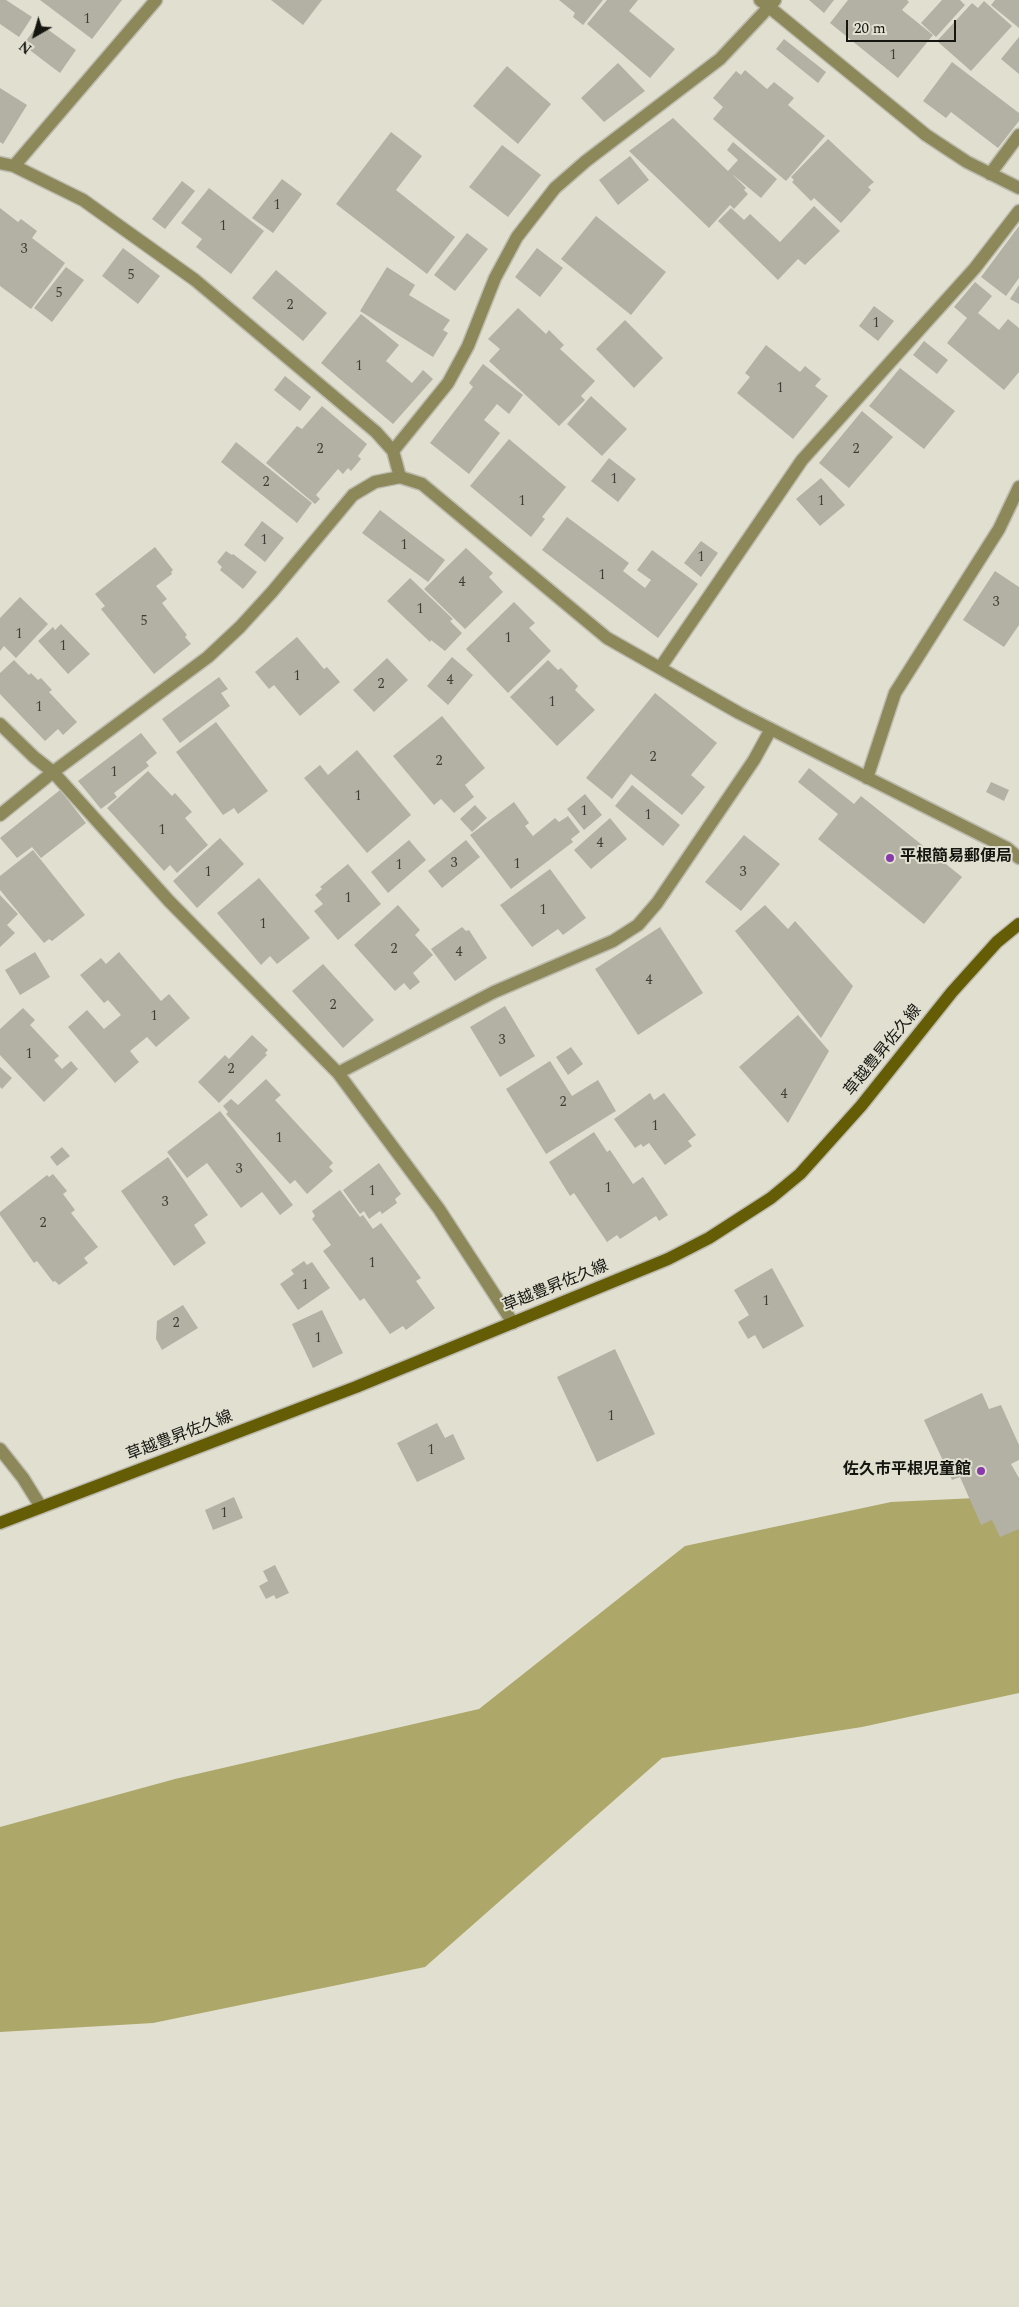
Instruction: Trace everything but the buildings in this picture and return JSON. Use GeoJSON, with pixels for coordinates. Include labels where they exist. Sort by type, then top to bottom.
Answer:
{"type":"FeatureCollection","features":[{"type":"Feature","properties":{"kind":"main road","name":"草越豊昇佐久線"},"geometry":{"type":"LineString","coordinates":[[0,1523],[356,1387],[668,1258],[709,1238],[771,1198],[800,1174],[831,1142],[952,992],[997,942],[1019,924]]}},
{"type":"Feature","properties":{"kind":"street"},"geometry":{"type":"LineString","coordinates":[[14,166],[156,0]]}},
{"type":"Feature","properties":{"kind":"street"},"geometry":{"type":"LineString","coordinates":[[393,451],[448,383],[468,346],[495,278],[517,237],[555,188],[586,161],[720,59],[768,2],[926,135],[990,174],[1019,188]]}},
{"type":"Feature","properties":{"kind":"street"},"geometry":{"type":"LineString","coordinates":[[990,174],[1019,134]]}},
{"type":"Feature","properties":{"kind":"street"},"geometry":{"type":"LineString","coordinates":[[0,163],[14,166],[82,200],[195,280],[376,432],[393,451],[400,477]]}},
{"type":"Feature","properties":{"kind":"street"},"geometry":{"type":"LineString","coordinates":[[660,668],[802,460],[975,268],[1019,211]]}},
{"type":"Feature","properties":{"kind":"street"},"geometry":{"type":"LineString","coordinates":[[0,815],[53,772],[208,657],[278,585],[353,495],[374,482],[400,477],[422,484],[607,638],[771,729],[1007,848],[1019,858]]}},
{"type":"Feature","properties":{"kind":"street"},"geometry":{"type":"LineString","coordinates":[[867,778],[894,693],[999,529],[1019,487]]}},
{"type":"Feature","properties":{"kind":"street"},"geometry":{"type":"LineString","coordinates":[[0,724],[34,757],[53,772],[169,901],[338,1073],[439,1209],[513,1323]]}},
{"type":"Feature","properties":{"kind":"street"},"geometry":{"type":"LineString","coordinates":[[338,1073],[494,992],[613,941],[638,925],[662,895],[754,760],[771,729]]}},
{"type":"Feature","properties":{"kind":"street"},"geometry":{"type":"LineString","coordinates":[[0,1450],[22,1478],[41,1507]]}},
{"type":"Feature","properties":{"kind":"shaded area"},"geometry":{"type":"Polygon","coordinates":[[[1019,1496],[1019,1693],[862,1727],[662,1758],[425,1967],[153,2023],[0,2032],[0,1827],[175,1779],[479,1709],[685,1546],[891,1502],[1019,1496]]]}},
{"type":"Feature","properties":{"kind":"place","name":"平根簡易郵便局"},"geometry":{"type":"Point","coordinates":[890,858]}},
{"type":"Feature","properties":{"kind":"place","name":"佐久市平根児童館"},"geometry":{"type":"Point","coordinates":[981,1471]}}]}
